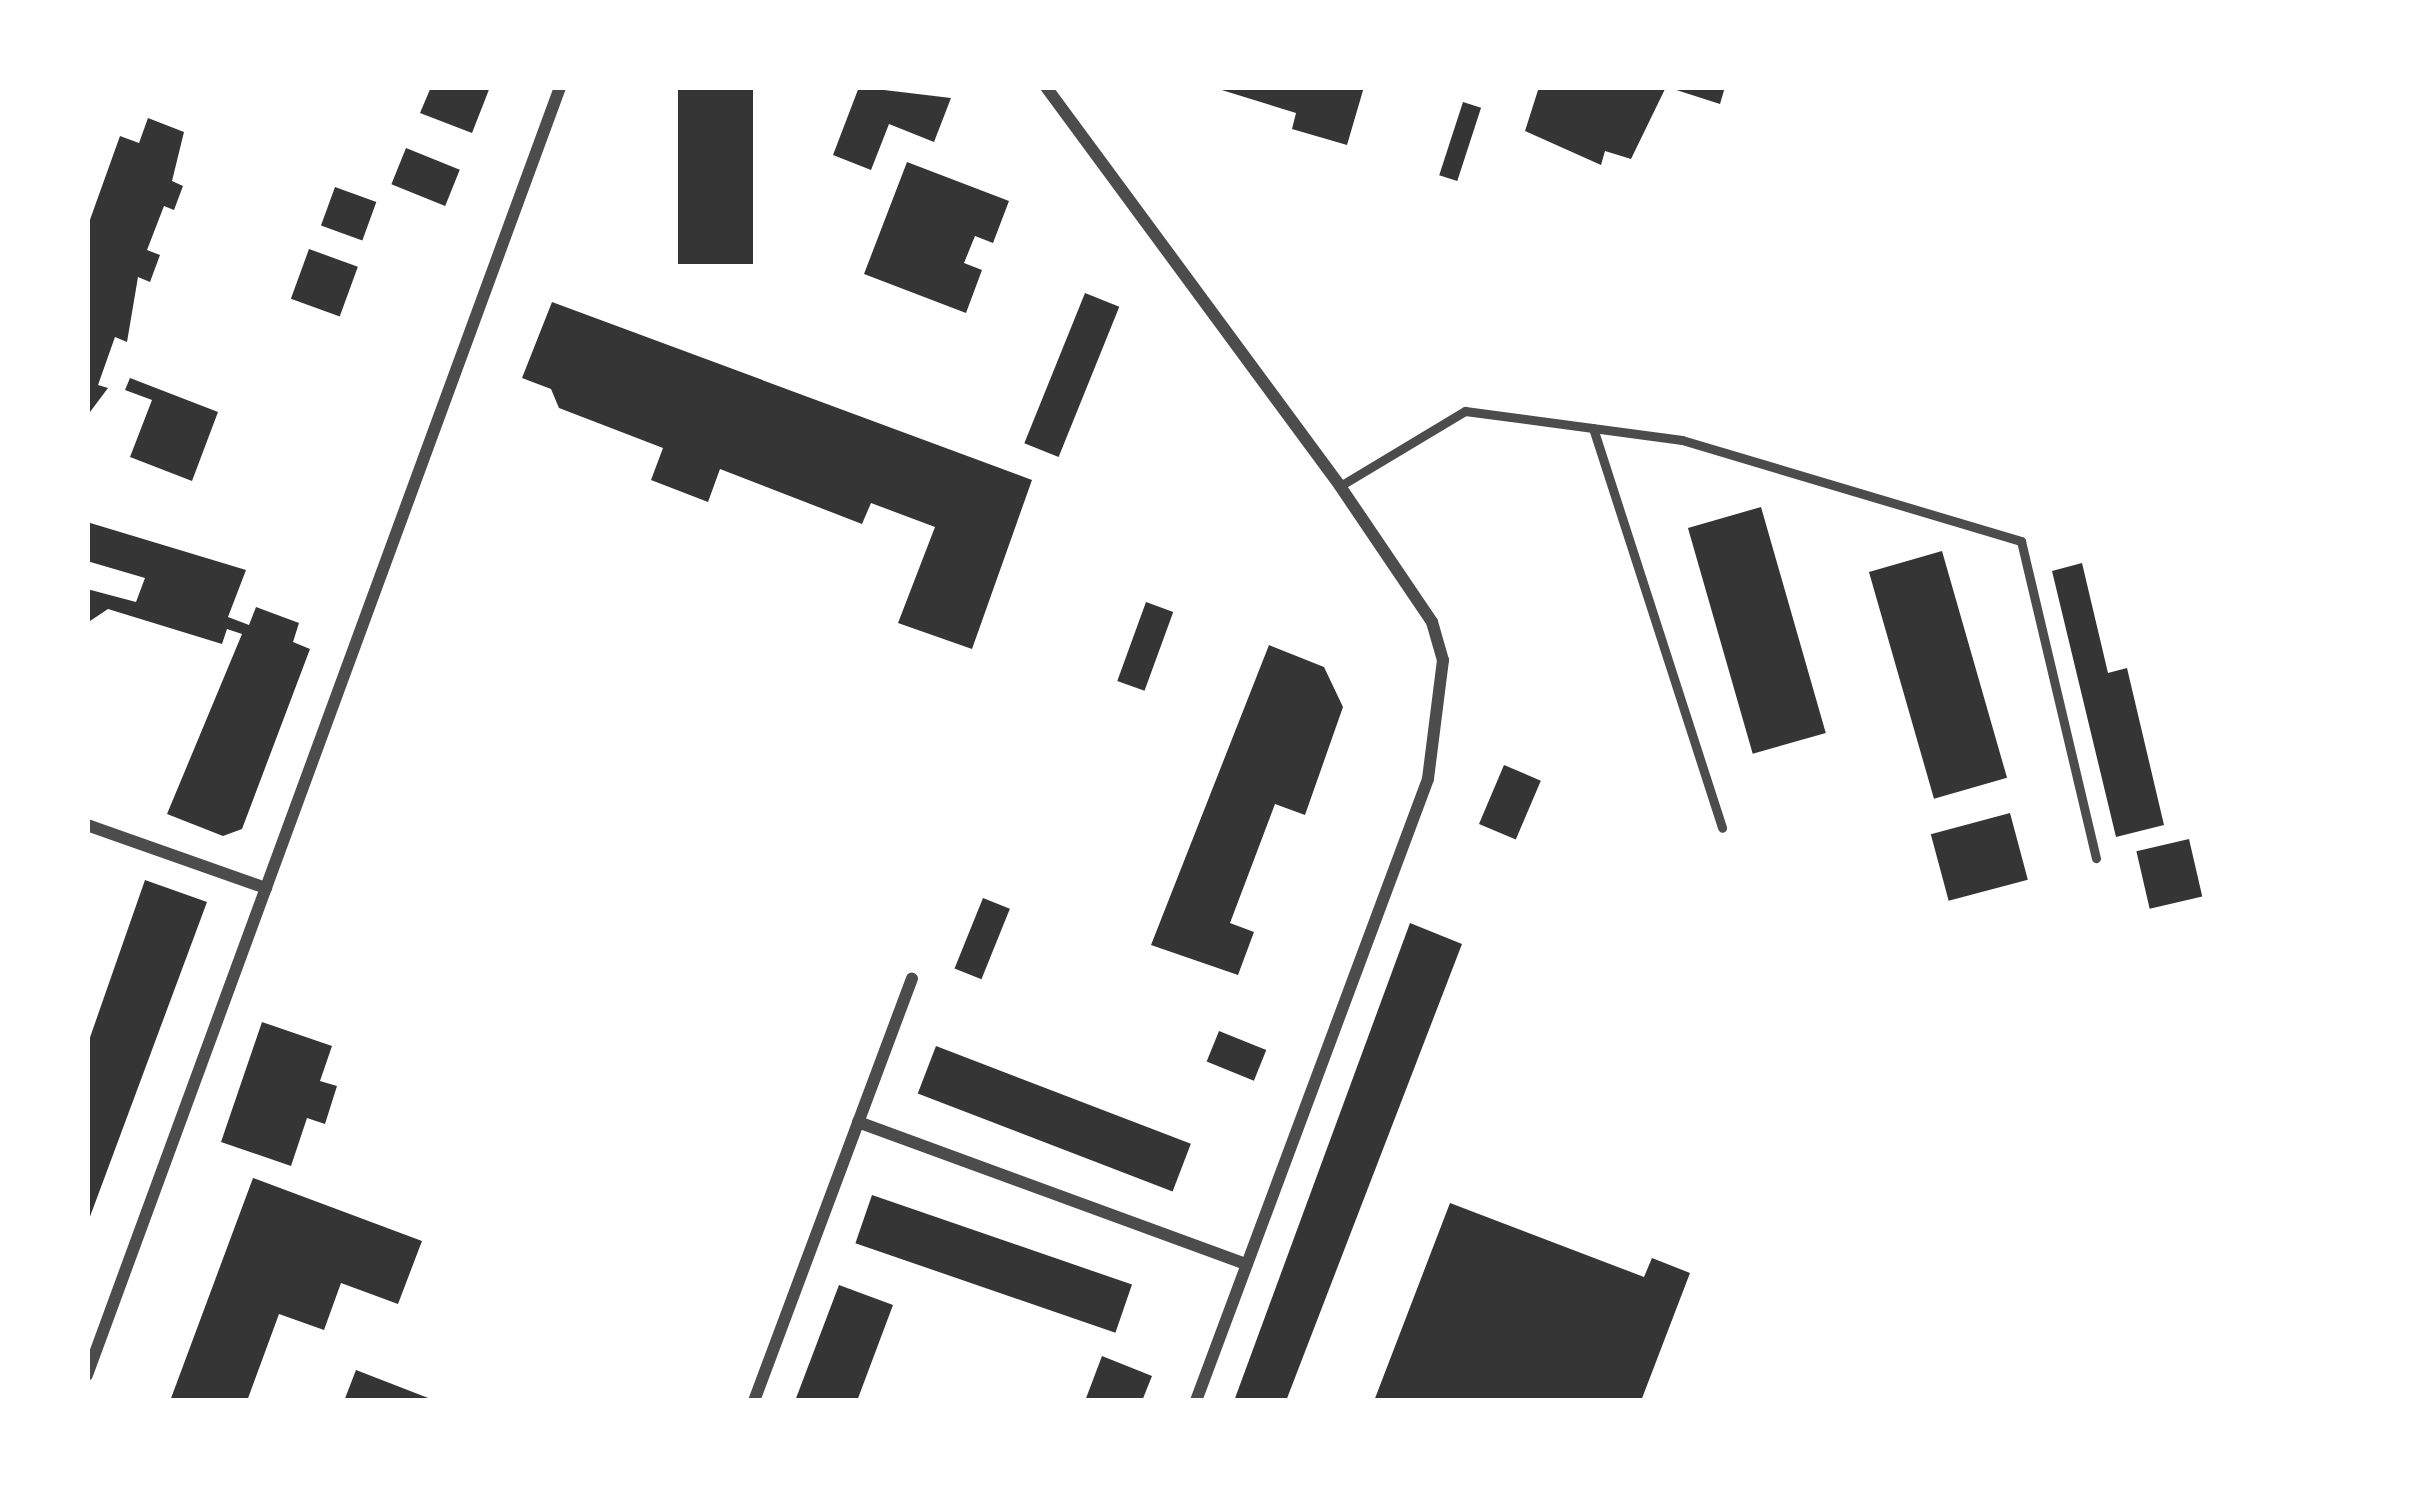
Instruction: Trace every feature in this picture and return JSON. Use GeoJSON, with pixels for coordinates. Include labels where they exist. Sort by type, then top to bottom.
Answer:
{"type":"FeatureCollection","features":[{"type":"Feature","properties":{"kind":"street"},"geometry":{"type":"LineString","coordinates":[[87,1375],[560,87]]}},
{"type":"Feature","properties":{"kind":"street"},"geometry":{"type":"LineString","coordinates":[[1046,87],[1340,486],[1432,622],[1441,735],[1196,1401]]}},
{"type":"Feature","properties":{"kind":"street"},"geometry":{"type":"LineString","coordinates":[[87,825],[266,888]]}},
{"type":"Feature","properties":{"kind":"street"},"geometry":{"type":"LineString","coordinates":[[754,1401],[912,979]]}},
{"type":"Feature","properties":{"kind":"street"},"geometry":{"type":"LineString","coordinates":[[858,1122],[1247,1264]]}},
{"type":"Feature","properties":{"kind":"lane"},"geometry":{"type":"LineString","coordinates":[[1340,486],[1466,411],[1593,428],[1861,485],[2021,541],[2096,858]]}},
{"type":"Feature","properties":{"kind":"lane"},"geometry":{"type":"LineString","coordinates":[[1593,428],[1722,828]]}},
{"type":"Feature","properties":{"kind":"building"},"geometry":{"type":"Polygon","coordinates":[[[431,87],[490,87],[472,133],[420,113],[431,87]]]}},
{"type":"Feature","properties":{"kind":"building"},"geometry":{"type":"Polygon","coordinates":[[[678,87],[753,87],[753,264],[678,264],[678,87]]]}},
{"type":"Feature","properties":{"kind":"building"},"geometry":{"type":"Polygon","coordinates":[[[859,87],[951,98],[934,142],[889,124],[871,170],[833,155],[859,87]]]}},
{"type":"Feature","properties":{"kind":"building"},"geometry":{"type":"Polygon","coordinates":[[[1212,87],[1364,87],[1347,145],[1292,129],[1296,113],[1212,87]]]}},
{"type":"Feature","properties":{"kind":"building"},"geometry":{"type":"Polygon","coordinates":[[[1539,87],[1666,87],[1631,159],[1605,151],[1601,165],[1525,131],[1539,87]]]}},
{"type":"Feature","properties":{"kind":"building"},"geometry":{"type":"Polygon","coordinates":[[[1667,87],[1725,87],[1720,104],[1667,87]]]}},
{"type":"Feature","properties":{"kind":"building"},"geometry":{"type":"Polygon","coordinates":[[[1463,102],[1481,108],[1457,181],[1439,175],[1463,102]]]}},
{"type":"Feature","properties":{"kind":"building"},"geometry":{"type":"Polygon","coordinates":[[[148,118],[184,132],[172,181],[183,186],[174,210],[164,206],[147,250],[160,255],[150,282],[138,277],[127,342],[115,337],[98,385],[108,388],[87,416],[87,228],[120,136],[139,143],[148,118]]]}},
{"type":"Feature","properties":{"kind":"building"},"geometry":{"type":"Polygon","coordinates":[[[406,148],[460,170],[445,206],[391,184],[406,148]]]}},
{"type":"Feature","properties":{"kind":"building"},"geometry":{"type":"Polygon","coordinates":[[[907,162],[1009,201],[993,243],[975,236],[964,263],[982,270],[966,313],[864,274],[907,162]]]}},
{"type":"Feature","properties":{"kind":"building"},"geometry":{"type":"Polygon","coordinates":[[[335,187],[376,202],[362,241],[321,226],[335,187]]]}},
{"type":"Feature","properties":{"kind":"building"},"geometry":{"type":"Polygon","coordinates":[[[309,249],[358,267],[340,317],[291,299],[309,249]]]}},
{"type":"Feature","properties":{"kind":"building"},"geometry":{"type":"Polygon","coordinates":[[[1085,293],[1119,307],[1059,457],[1024,443],[1085,293]]]}},
{"type":"Feature","properties":{"kind":"building"},"geometry":{"type":"Polygon","coordinates":[[[552,302],[1032,480],[972,649],[898,623],[935,527],[871,503],[862,524],[720,469],[708,502],[651,480],[663,448],[559,408],[551,389],[522,378],[552,302]]]}},
{"type":"Feature","properties":{"kind":"building"},"geometry":{"type":"Polygon","coordinates":[[[130,378],[218,412],[192,481],[130,457],[152,400],[125,390],[130,378]]]}},
{"type":"Feature","properties":{"kind":"building"},"geometry":{"type":"Polygon","coordinates":[[[1761,507],[1826,733],[1753,754],[1688,528],[1761,507]]]}},
{"type":"Feature","properties":{"kind":"building"},"geometry":{"type":"Polygon","coordinates":[[[87,522],[246,570],[228,617],[249,625],[256,607],[299,623],[293,642],[310,649],[242,829],[223,836],[167,814],[242,634],[227,629],[222,644],[108,609],[87,623],[87,589],[136,602],[145,578],[87,561],[87,522]]]}},
{"type":"Feature","properties":{"kind":"building"},"geometry":{"type":"Polygon","coordinates":[[[1942,551],[2007,778],[1934,799],[1869,572],[1942,551]]]}},
{"type":"Feature","properties":{"kind":"building"},"geometry":{"type":"Polygon","coordinates":[[[2082,563],[2108,673],[2127,668],[2164,825],[2116,837],[2052,571],[2082,563]]]}},
{"type":"Feature","properties":{"kind":"building"},"geometry":{"type":"Polygon","coordinates":[[[1146,602],[1173,612],[1145,691],[1117,681],[1146,602]]]}},
{"type":"Feature","properties":{"kind":"building"},"geometry":{"type":"Polygon","coordinates":[[[1269,645],[1324,667],[1343,707],[1305,815],[1275,804],[1230,923],[1254,932],[1238,975],[1151,945],[1269,645]]]}},
{"type":"Feature","properties":{"kind":"building"},"geometry":{"type":"Polygon","coordinates":[[[1504,765],[1541,781],[1516,840],[1479,824],[1504,765]]]}},
{"type":"Feature","properties":{"kind":"building"},"geometry":{"type":"Polygon","coordinates":[[[2010,813],[2028,880],[1949,901],[1931,834],[2010,813]]]}},
{"type":"Feature","properties":{"kind":"building"},"geometry":{"type":"Polygon","coordinates":[[[2189,839],[2202,896],[2150,909],[2136,851],[2189,839]]]}},
{"type":"Feature","properties":{"kind":"building"},"geometry":{"type":"Polygon","coordinates":[[[145,880],[207,902],[88,1222],[87,1046],[145,880]]]}},
{"type":"Feature","properties":{"kind":"building"},"geometry":{"type":"Polygon","coordinates":[[[983,898],[1010,909],[981,979],[955,968],[983,898]]]}},
{"type":"Feature","properties":{"kind":"building"},"geometry":{"type":"Polygon","coordinates":[[[1410,923],[1462,944],[1286,1401],[1234,1401],[1410,923]]]}},
{"type":"Feature","properties":{"kind":"building"},"geometry":{"type":"Polygon","coordinates":[[[262,1022],[332,1046],[320,1081],[337,1086],[325,1124],[307,1118],[291,1166],[221,1142],[262,1022]]]}},
{"type":"Feature","properties":{"kind":"building"},"geometry":{"type":"Polygon","coordinates":[[[1219,1031],[1266,1050],[1254,1081],[1207,1062],[1219,1031]]]}},
{"type":"Feature","properties":{"kind":"building"},"geometry":{"type":"Polygon","coordinates":[[[936,1046],[1191,1144],[1173,1191],[918,1094],[936,1046]]]}},
{"type":"Feature","properties":{"kind":"building"},"geometry":{"type":"Polygon","coordinates":[[[253,1178],[422,1241],[398,1304],[341,1283],[324,1330],[279,1314],[247,1401],[170,1401],[253,1178]]]}},
{"type":"Feature","properties":{"kind":"building"},"geometry":{"type":"Polygon","coordinates":[[[872,1195],[1132,1285],[1115,1333],[855,1243],[872,1195]]]}},
{"type":"Feature","properties":{"kind":"building"},"geometry":{"type":"Polygon","coordinates":[[[1450,1203],[1644,1277],[1652,1258],[1690,1273],[1641,1401],[1374,1401],[1450,1203]]]}},
{"type":"Feature","properties":{"kind":"building"},"geometry":{"type":"Polygon","coordinates":[[[839,1285],[893,1305],[857,1401],[795,1401],[839,1285]]]}},
{"type":"Feature","properties":{"kind":"building"},"geometry":{"type":"Polygon","coordinates":[[[1102,1356],[1152,1376],[1142,1401],[1085,1401],[1102,1356]]]}},
{"type":"Feature","properties":{"kind":"building"},"geometry":{"type":"Polygon","coordinates":[[[356,1370],[436,1401],[344,1401],[356,1370]]]}}]}
